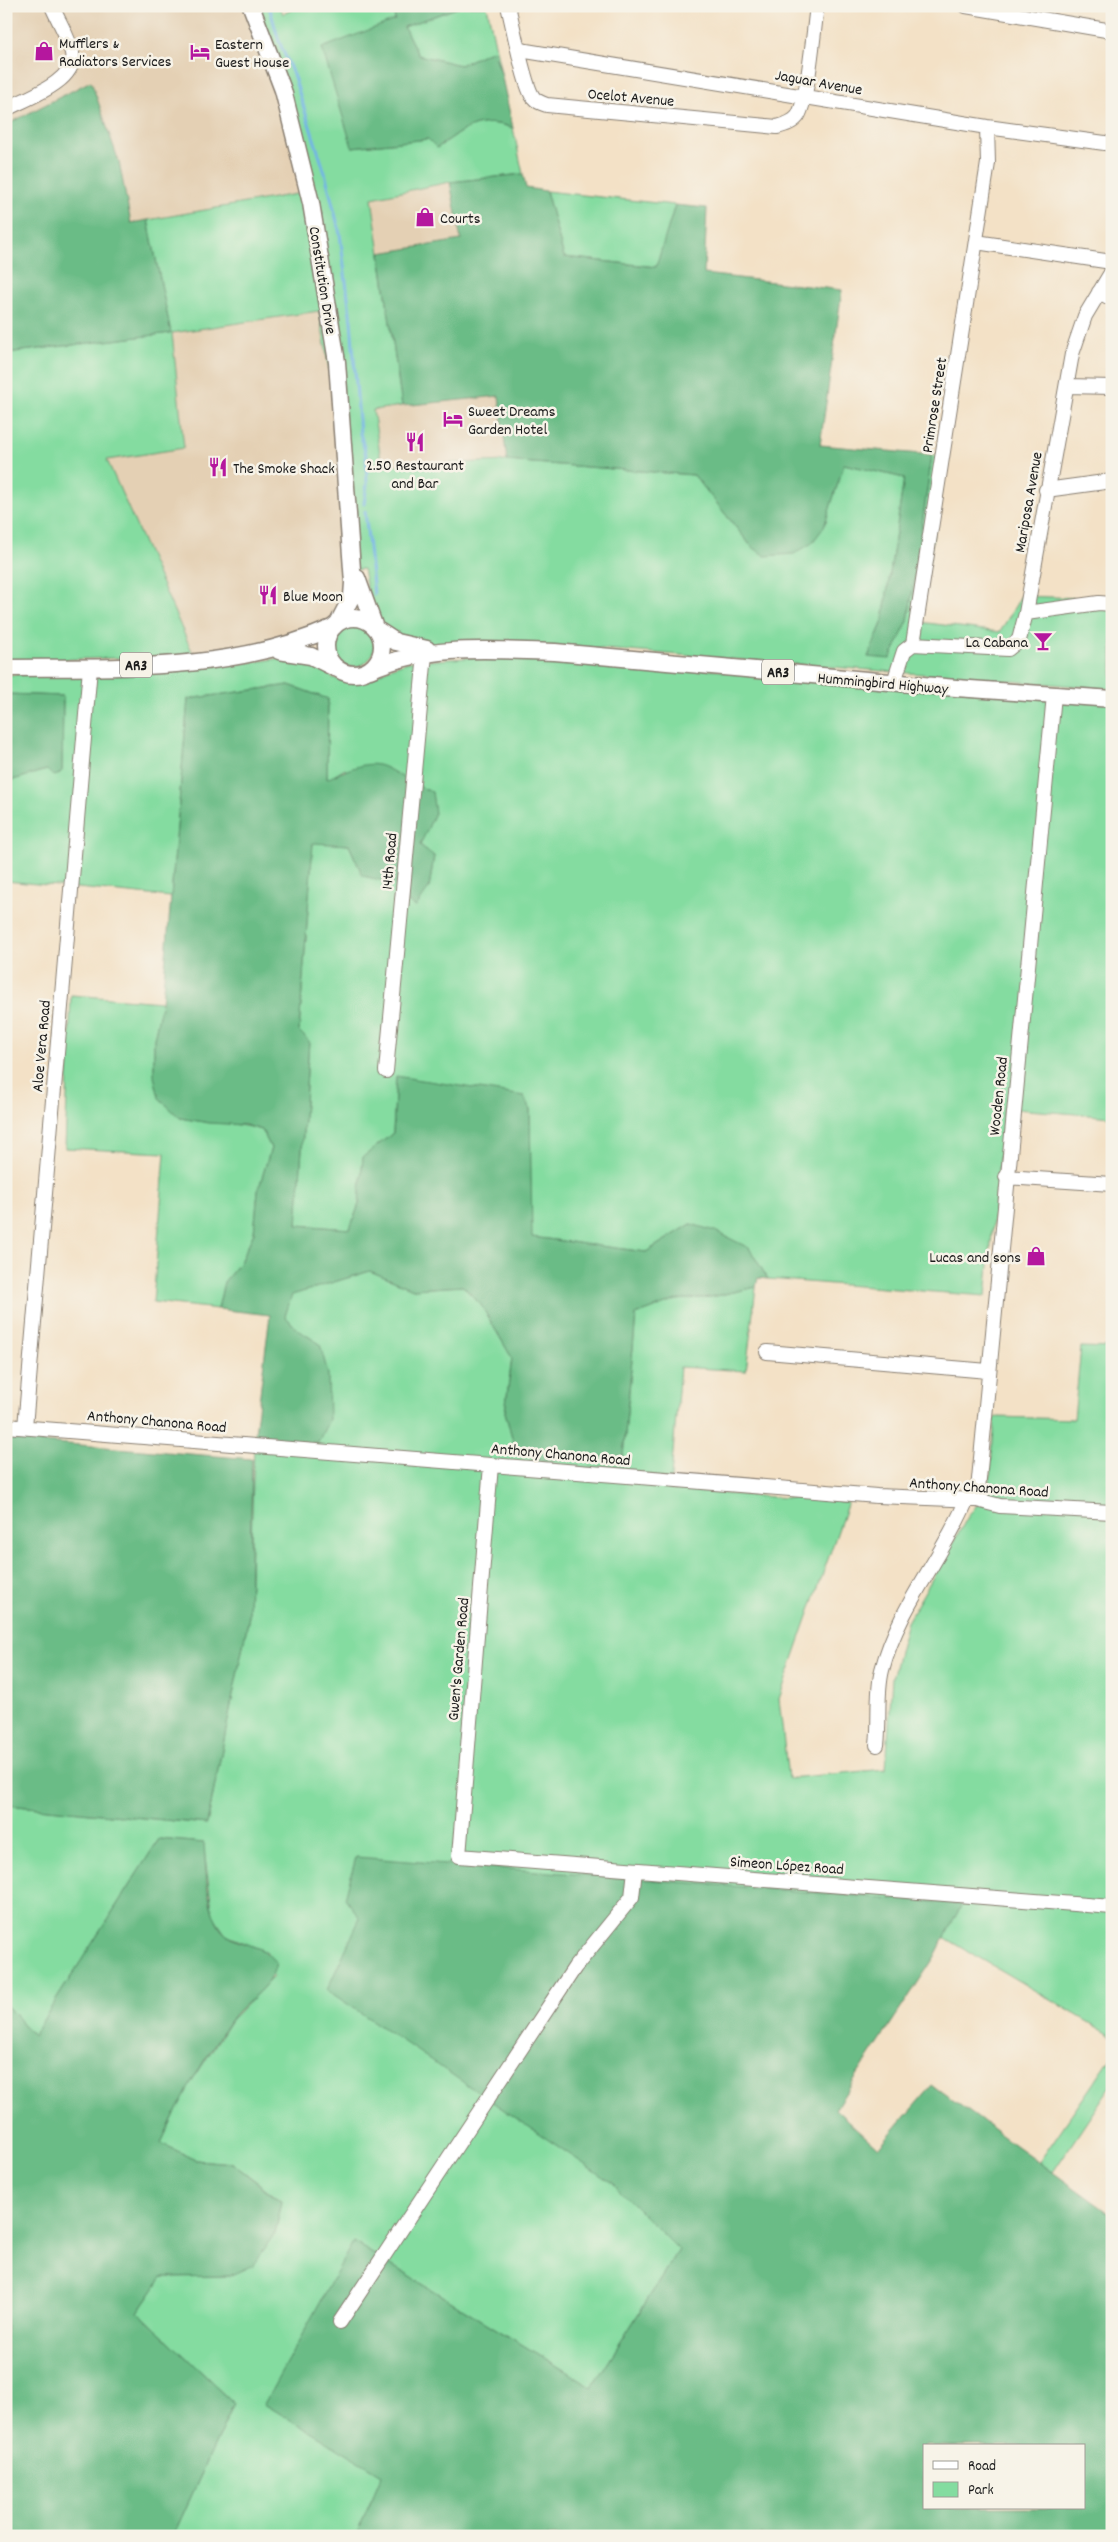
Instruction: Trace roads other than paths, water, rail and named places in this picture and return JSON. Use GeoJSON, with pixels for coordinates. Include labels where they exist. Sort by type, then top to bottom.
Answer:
{"type":"FeatureCollection","features":[{"type":"Feature","properties":{"kind":"main road","name":"Constitution Drive"},"geometry":{"type":"LineString","coordinates":[[251,6],[283,90],[312,203],[337,362],[352,564],[352,596],[336,624]]}},
{"type":"Feature","properties":{"kind":"main road","name":"Constitution Drive"},"geometry":{"type":"LineString","coordinates":[[352,564],[376,628]]}},
{"type":"Feature","properties":{"kind":"main road"},"geometry":{"type":"LineString","coordinates":[[356,618],[376,628],[383,648],[381,656],[370,670],[352,675],[335,668],[330,661],[326,643],[336,624],[356,618]]}},
{"type":"Feature","properties":{"kind":"main road","name":"AR3"},"geometry":{"type":"LineString","coordinates":[[6,668],[90,668],[208,662],[264,652],[304,640],[336,624]]}},
{"type":"Feature","properties":{"kind":"main road","name":"Hummingbird Highway"},"geometry":{"type":"LineString","coordinates":[[376,628],[396,642],[407,646],[445,651]]}},
{"type":"Feature","properties":{"kind":"main road","name":"Hummingbird Highway"},"geometry":{"type":"LineString","coordinates":[[370,670],[397,660],[445,651],[555,652],[1054,696],[1112,699]]}},
{"type":"Feature","properties":{"kind":"main road","name":"AR3"},"geometry":{"type":"LineString","coordinates":[[264,652],[299,653],[322,660],[335,668]]}},
{"type":"Feature","properties":{"kind":"street"},"geometry":{"type":"LineString","coordinates":[[6,109],[62,79],[72,68],[72,53],[52,6]]}},
{"type":"Feature","properties":{"kind":"street","name":"Ocelot Avenue"},"geometry":{"type":"LineString","coordinates":[[508,6],[532,96],[539,103],[546,106],[777,127],[788,124],[798,116],[804,96],[817,6]]}},
{"type":"Feature","properties":{"kind":"street"},"geometry":{"type":"LineString","coordinates":[[966,6],[1112,31]]}},
{"type":"Feature","properties":{"kind":"street","name":"Jaguar Avenue"},"geometry":{"type":"LineString","coordinates":[[520,50],[987,128],[1112,144]]}},
{"type":"Feature","properties":{"kind":"street","name":"Primrose Street"},"geometry":{"type":"LineString","coordinates":[[894,682],[904,651],[913,644],[988,163],[987,128]]}},
{"type":"Feature","properties":{"kind":"street"},"geometry":{"type":"LineString","coordinates":[[976,242],[1112,262]]}},
{"type":"Feature","properties":{"kind":"street","name":"Mariposa Avenue"},"geometry":{"type":"LineString","coordinates":[[913,644],[1008,649],[1019,640],[1026,613],[1046,490],[1077,334],[1112,271]]}},
{"type":"Feature","properties":{"kind":"street"},"geometry":{"type":"LineString","coordinates":[[1099,292],[1112,299]]}},
{"type":"Feature","properties":{"kind":"street"},"geometry":{"type":"LineString","coordinates":[[1067,386],[1112,387]]}},
{"type":"Feature","properties":{"kind":"street"},"geometry":{"type":"LineString","coordinates":[[1046,490],[1112,481]]}},
{"type":"Feature","properties":{"kind":"street"},"geometry":{"type":"LineString","coordinates":[[1026,613],[1099,603],[1112,604]]}},
{"type":"Feature","properties":{"kind":"street","name":"14th Road"},"geometry":{"type":"LineString","coordinates":[[386,1071],[425,654]]}},
{"type":"Feature","properties":{"kind":"street","name":"Aloe Vera Road"},"geometry":{"type":"LineString","coordinates":[[25,1427],[90,668]]}},
{"type":"Feature","properties":{"kind":"street","name":"Wooden Road"},"geometry":{"type":"LineString","coordinates":[[877,1746],[880,1720],[879,1689],[889,1649],[900,1621],[972,1499],[988,1371],[1054,696]]}},
{"type":"Feature","properties":{"kind":"street"},"geometry":{"type":"LineString","coordinates":[[1006,1176],[1112,1184]]}},
{"type":"Feature","properties":{"kind":"street"},"geometry":{"type":"LineString","coordinates":[[767,1352],[988,1371]]}},
{"type":"Feature","properties":{"kind":"street","name":"Anthony Chanona Road"},"geometry":{"type":"LineString","coordinates":[[6,1426],[877,1496],[972,1499],[1000,1506],[1112,1512]]}},
{"type":"Feature","properties":{"kind":"street","name":"Gwen's Garden Road"},"geometry":{"type":"LineString","coordinates":[[459,1856],[491,1465]]}},
{"type":"Feature","properties":{"kind":"street","name":"Simeon López Road"},"geometry":{"type":"LineString","coordinates":[[459,1856],[1112,1907]]}},
{"type":"Feature","properties":{"kind":"street"},"geometry":{"type":"LineString","coordinates":[[340,2322],[574,1967],[632,1897],[635,1870]]}},
{"type":"Feature","properties":{"kind":"waterway"},"geometry":{"type":"LineString","coordinates":[[269,6],[279,41],[294,77],[325,173],[340,234],[351,321],[360,433],[366,455],[367,484],[364,504]]}},
{"type":"Feature","properties":{"kind":"waterway"},"geometry":{"type":"LineString","coordinates":[[365,511],[374,594]]}},
{"type":"Feature","properties":{"kind":"place","name":"Mufflers & Radiators Services"},"geometry":{"type":"Point","coordinates":[44,51]}},
{"type":"Feature","properties":{"kind":"place","name":"Eastern Guest House"},"geometry":{"type":"Point","coordinates":[200,52]}},
{"type":"Feature","properties":{"kind":"place","name":"Courts"},"geometry":{"type":"Point","coordinates":[425,217]}},
{"type":"Feature","properties":{"kind":"place","name":"Sweet Dreams Garden Hotel"},"geometry":{"type":"Point","coordinates":[453,419]}},
{"type":"Feature","properties":{"kind":"place","name":"2.50 Restaurant and Bar"},"geometry":{"type":"Point","coordinates":[415,442]}},
{"type":"Feature","properties":{"kind":"place","name":"The Smoke Shack"},"geometry":{"type":"Point","coordinates":[218,467]}},
{"type":"Feature","properties":{"kind":"place","name":"Blue Moon"},"geometry":{"type":"Point","coordinates":[268,595]}},
{"type":"Feature","properties":{"kind":"place","name":"La Cabana"},"geometry":{"type":"Point","coordinates":[1043,641]}},
{"type":"Feature","properties":{"kind":"place","name":"Lucas and sons"},"geometry":{"type":"Point","coordinates":[1036,1256]}}]}
